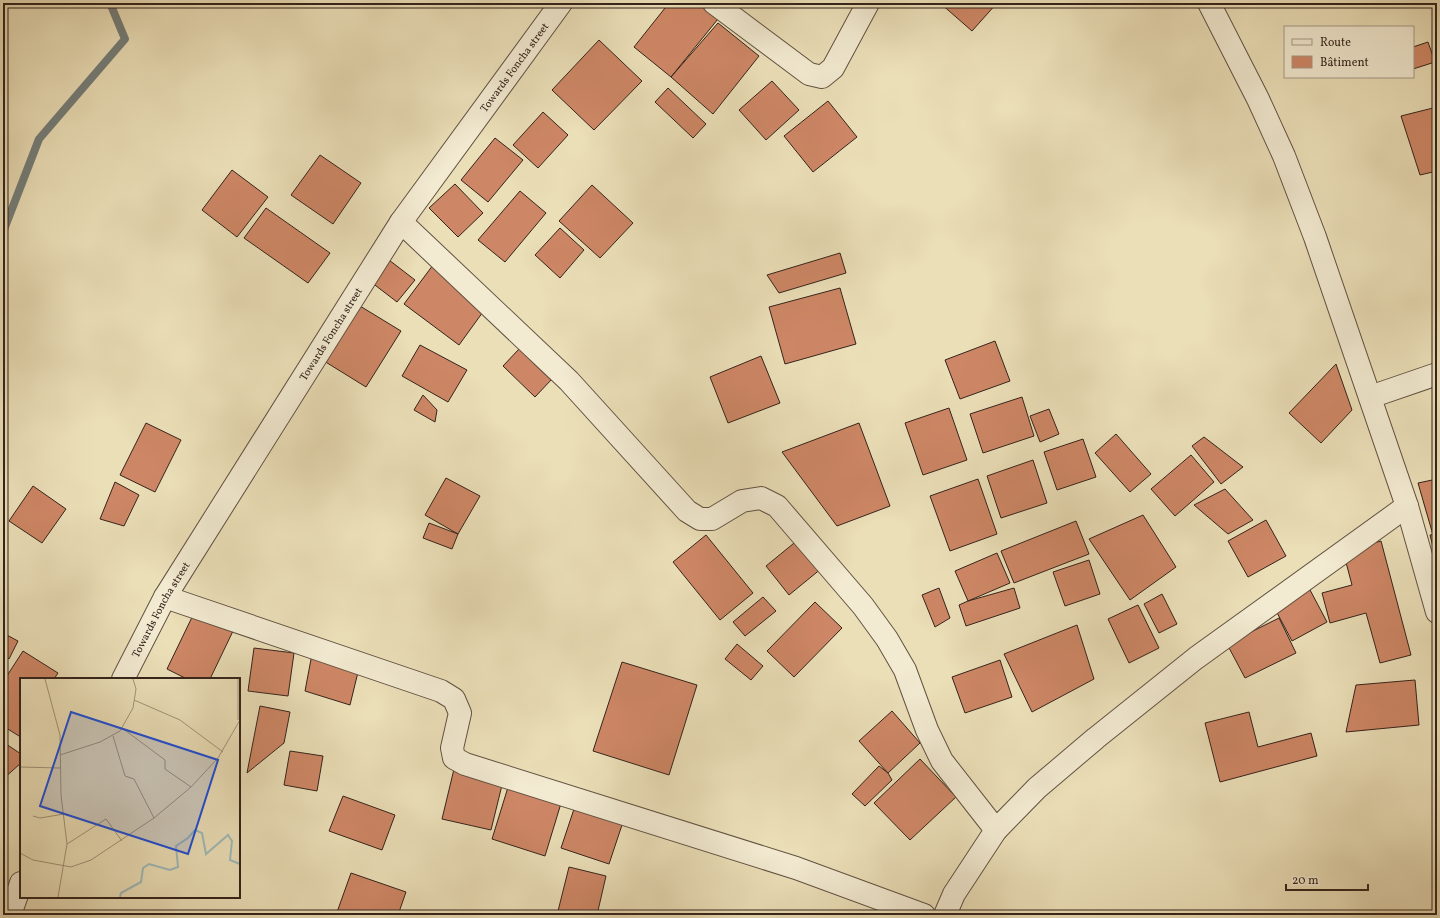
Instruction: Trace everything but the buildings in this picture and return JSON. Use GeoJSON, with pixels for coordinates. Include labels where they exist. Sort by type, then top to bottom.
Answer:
{"type":"FeatureCollection","features":[{"type":"Feature","properties":{"kind":"street","name":"Towards Foncha street"},"geometry":{"type":"LineString","coordinates":[[124,678],[165,597],[401,222],[561,3]]}},
{"type":"Feature","properties":{"kind":"street"},"geometry":{"type":"LineString","coordinates":[[714,3],[809,74],[822,77],[833,68],[868,3]]}},
{"type":"Feature","properties":{"kind":"street"},"geometry":{"type":"LineString","coordinates":[[1209,3],[1258,99],[1284,156],[1315,237],[1407,506],[1437,612]]}},
{"type":"Feature","properties":{"kind":"street"},"geometry":{"type":"LineString","coordinates":[[401,222],[569,381],[687,511],[700,519],[712,519],[742,501],[761,498],[777,506],[863,606],[887,639],[906,670],[927,730],[942,761],[996,830]]}},
{"type":"Feature","properties":{"kind":"street"},"geometry":{"type":"LineString","coordinates":[[1370,398],[1437,374]]}},
{"type":"Feature","properties":{"kind":"street"},"geometry":{"type":"LineString","coordinates":[[945,915],[954,894],[996,830],[1037,788],[1096,738],[1196,658],[1407,506]]}},
{"type":"Feature","properties":{"kind":"street"},"geometry":{"type":"LineString","coordinates":[[165,597],[441,691],[454,700],[460,713],[452,748],[454,758],[465,764],[796,868],[924,915]]}},
{"type":"Feature","properties":{"kind":"street"},"geometry":{"type":"LineString","coordinates":[[10,915],[20,886]]}},
{"type":"Feature","properties":{"kind":"waterway"},"geometry":{"type":"LineString","coordinates":[[3,232],[39,139],[125,39],[110,3]]}}]}
